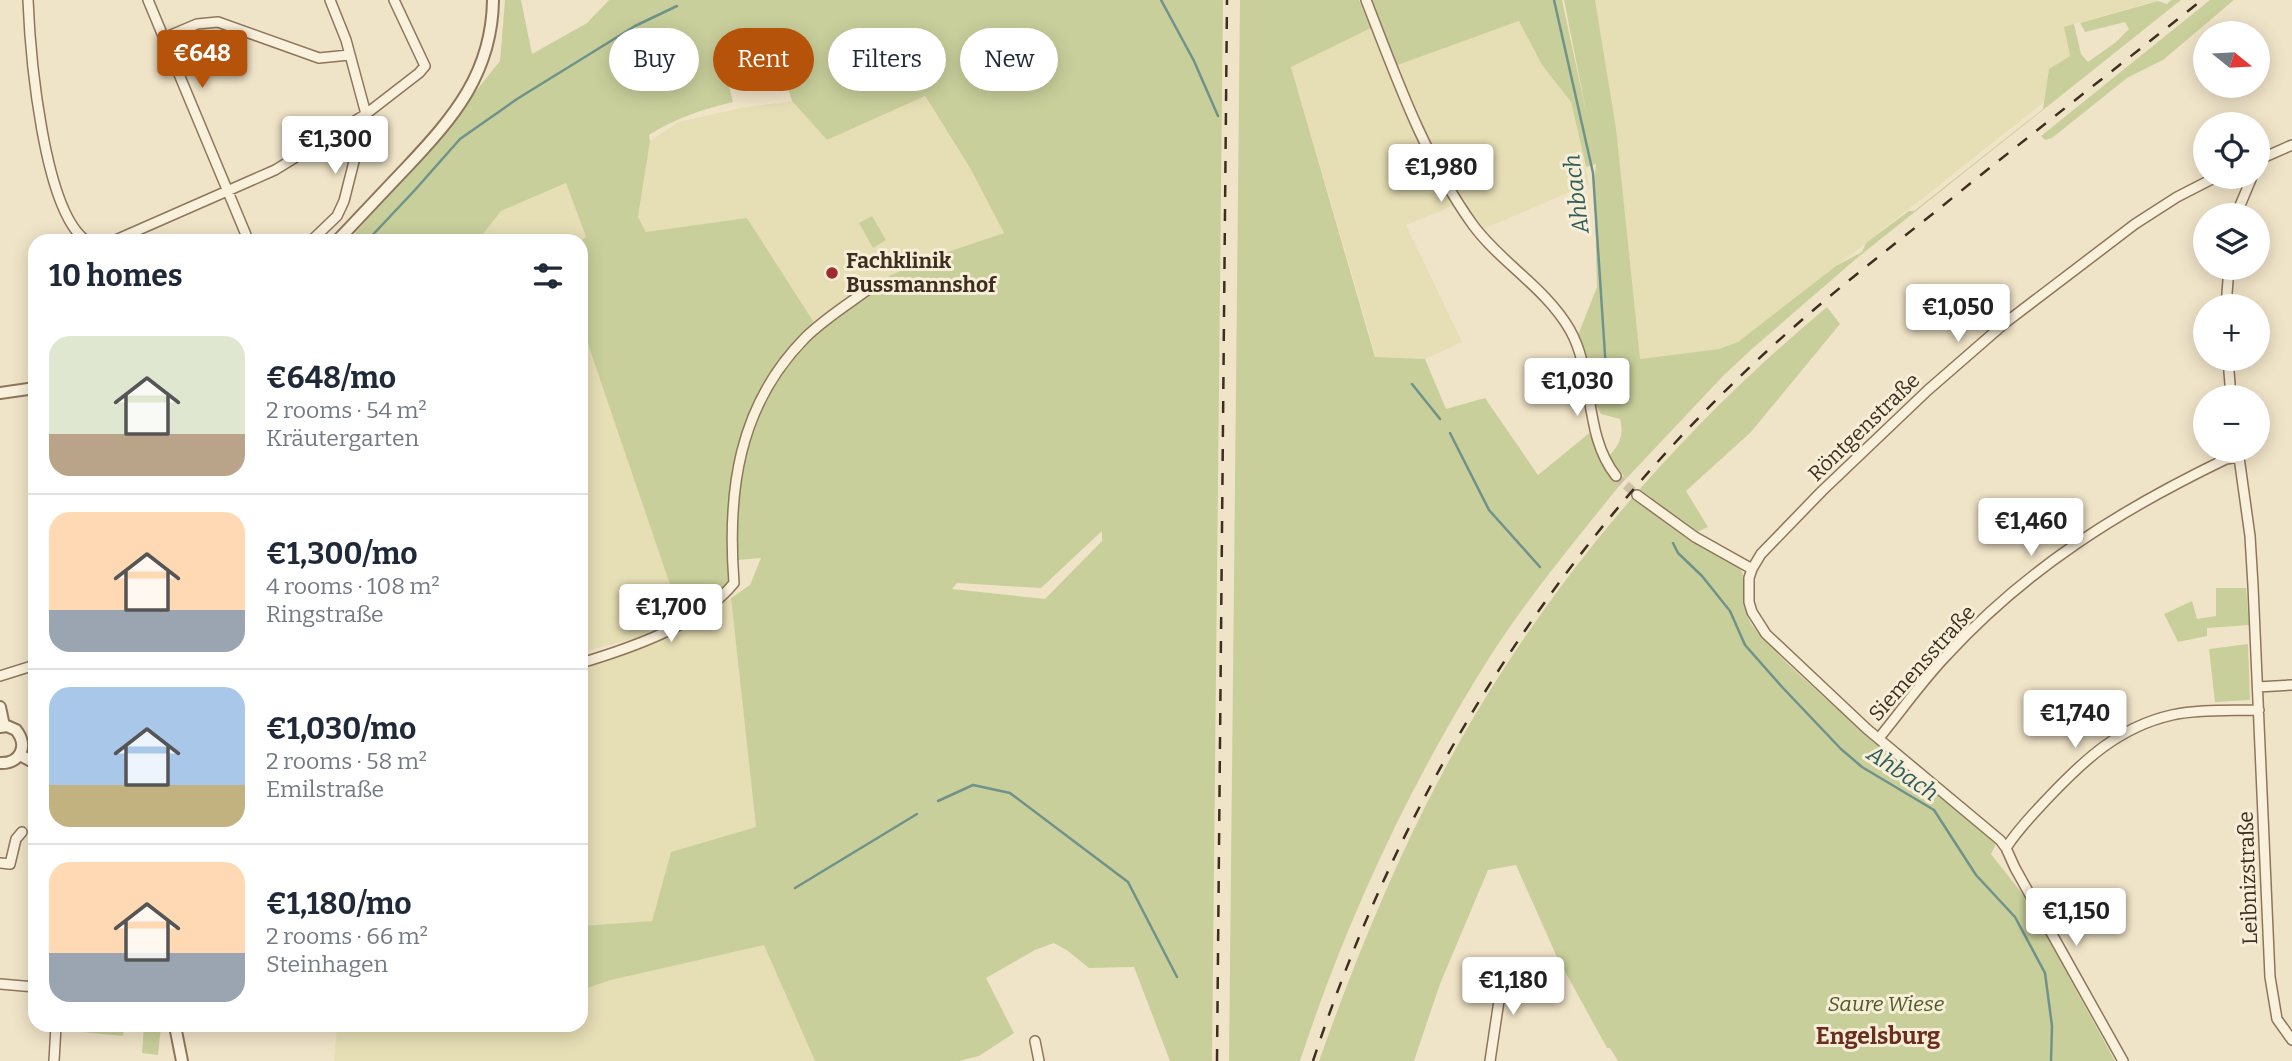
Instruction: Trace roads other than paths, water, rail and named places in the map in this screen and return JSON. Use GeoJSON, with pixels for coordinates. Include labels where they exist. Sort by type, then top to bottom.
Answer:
{"type":"FeatureCollection","features":[{"type":"Feature","properties":{"kind":"street"},"geometry":{"type":"LineString","coordinates":[[27,0],[34,86],[46,147],[60,195],[73,227],[80,234]]}},
{"type":"Feature","properties":{"kind":"street"},"geometry":{"type":"LineString","coordinates":[[148,0],[245,234]]}},
{"type":"Feature","properties":{"kind":"street"},"geometry":{"type":"LineString","coordinates":[[318,234],[337,216],[344,201],[366,114],[346,40],[330,0]]}},
{"type":"Feature","properties":{"kind":"street"},"geometry":{"type":"LineString","coordinates":[[130,234],[275,170],[366,114],[425,66],[394,0]]}},
{"type":"Feature","properties":{"kind":"street"},"geometry":{"type":"LineString","coordinates":[[344,234],[439,133],[473,85],[486,49],[493,0]]}},
{"type":"Feature","properties":{"kind":"street"},"geometry":{"type":"LineString","coordinates":[[1366,0],[1416,124],[1452,195],[1475,228],[1552,304],[1571,333],[1603,456],[1616,476]]}},
{"type":"Feature","properties":{"kind":"street"},"geometry":{"type":"LineString","coordinates":[[164,38],[197,24],[218,22],[320,58],[349,55]]}},
{"type":"Feature","properties":{"kind":"street"},"geometry":{"type":"LineString","coordinates":[[2270,154],[2292,145]]}},
{"type":"Feature","properties":{"kind":"street","name":"Röntgenstraße"},"geometry":{"type":"LineString","coordinates":[[1752,569],[1761,554],[1830,482],[1928,390],[2005,323],[2046,289],[2135,224],[2193,189]]}},
{"type":"Feature","properties":{"kind":"street"},"geometry":{"type":"LineString","coordinates":[[588,660],[648,639],[692,617],[723,596],[734,583],[734,484],[749,423],[758,403],[777,372],[807,336],[873,286]]}},
{"type":"Feature","properties":{"kind":"street"},"geometry":{"type":"LineString","coordinates":[[0,393],[28,389]]}},
{"type":"Feature","properties":{"kind":"street","name":"Siemensstraße"},"geometry":{"type":"LineString","coordinates":[[1879,738],[1946,655],[2016,589],[2104,524],[2220,462]]}},
{"type":"Feature","properties":{"kind":"street","name":"Leibnizstraße"},"geometry":{"type":"LineString","coordinates":[[2240,462],[2250,536],[2270,977],[2277,1019],[2292,1040]]}},
{"type":"Feature","properties":{"kind":"street"},"geometry":{"type":"LineString","coordinates":[[1637,495],[1695,537],[1752,569],[1749,578],[1749,602],[1766,634],[1879,738],[2006,848],[2123,1061]]}},
{"type":"Feature","properties":{"kind":"street"},"geometry":{"type":"LineString","coordinates":[[0,677],[28,667]]}},
{"type":"Feature","properties":{"kind":"street"},"geometry":{"type":"LineString","coordinates":[[2258,687],[2292,685]]}},
{"type":"Feature","properties":{"kind":"street"},"geometry":{"type":"LineString","coordinates":[[0,707],[2,726],[13,729],[20,736],[23,745],[20,755],[13,761],[0,763]]}},
{"type":"Feature","properties":{"kind":"street"},"geometry":{"type":"LineString","coordinates":[[2006,848],[2016,832],[2093,754],[2111,740],[2140,726],[2184,714],[2259,710]]}},
{"type":"Feature","properties":{"kind":"street"},"geometry":{"type":"LineString","coordinates":[[20,755],[28,759]]}},
{"type":"Feature","properties":{"kind":"street"},"geometry":{"type":"LineString","coordinates":[[0,863],[10,864],[16,839],[22,832]]}},
{"type":"Feature","properties":{"kind":"street"},"geometry":{"type":"LineString","coordinates":[[1490,1061],[1504,967]]}},
{"type":"Feature","properties":{"kind":"street"},"geometry":{"type":"LineString","coordinates":[[0,984],[28,986]]}},
{"type":"Feature","properties":{"kind":"street"},"geometry":{"type":"LineString","coordinates":[[54,1061],[56,1032]]}},
{"type":"Feature","properties":{"kind":"street"},"geometry":{"type":"LineString","coordinates":[[177,1032],[182,1061]]}},
{"type":"Feature","properties":{"kind":"street"},"geometry":{"type":"LineString","coordinates":[[1035,1041],[1039,1061]]}},
{"type":"Feature","properties":{"kind":"waterway"},"geometry":{"type":"LineString","coordinates":[[1161,0],[1194,61],[1218,116]]}},
{"type":"Feature","properties":{"kind":"waterway","name":"Ahbach"},"geometry":{"type":"LineString","coordinates":[[1554,0],[1593,173],[1606,370],[1599,386]]}},
{"type":"Feature","properties":{"kind":"waterway"},"geometry":{"type":"LineString","coordinates":[[374,234],[460,139],[517,99],[635,26],[677,6]]}},
{"type":"Feature","properties":{"kind":"waterway"},"geometry":{"type":"LineString","coordinates":[[1412,384],[1440,419]]}},
{"type":"Feature","properties":{"kind":"waterway"},"geometry":{"type":"LineString","coordinates":[[1450,433],[1489,510],[1540,567]]}},
{"type":"Feature","properties":{"kind":"waterway","name":"Ahbach"},"geometry":{"type":"LineString","coordinates":[[1673,543],[1678,553],[1702,576],[1730,611],[1745,645],[1783,688],[1841,749],[1862,767],[1934,810],[1976,875],[2015,917],[2045,973],[2052,1026],[2051,1061]]}},
{"type":"Feature","properties":{"kind":"waterway"},"geometry":{"type":"LineString","coordinates":[[938,801],[973,785],[1010,793],[1128,882],[1177,977]]}},
{"type":"Feature","properties":{"kind":"waterway"},"geometry":{"type":"LineString","coordinates":[[795,888],[917,814]]}},
{"type":"Feature","properties":{"kind":"tunnel"},"geometry":{"type":"LineString","coordinates":[[1616,476],[1637,495]]}},
{"type":"Feature","properties":{"kind":"railway"},"geometry":{"type":"LineString","coordinates":[[1217,1061],[1227,0]]}},
{"type":"Feature","properties":{"kind":"railway"},"geometry":{"type":"LineString","coordinates":[[1313,1061],[1350,960],[1392,862],[1440,768],[1494,677],[1554,590],[1619,507],[1690,427],[1766,352],[1806,317],[2202,0]]}},
{"type":"Feature","properties":{"kind":"place","name":"Fachklinik Bussmannshof"},"geometry":{"type":"Point","coordinates":[832,273]}},
{"type":"Feature","properties":{"kind":"district","name":"Engelsburg"},"geometry":{"type":"Point","coordinates":[1878,1036]}},
{"type":"Feature","properties":{"kind":"park label","name":"Saure Wiese"},"geometry":{"type":"Point","coordinates":[1886,1004]}}]}
